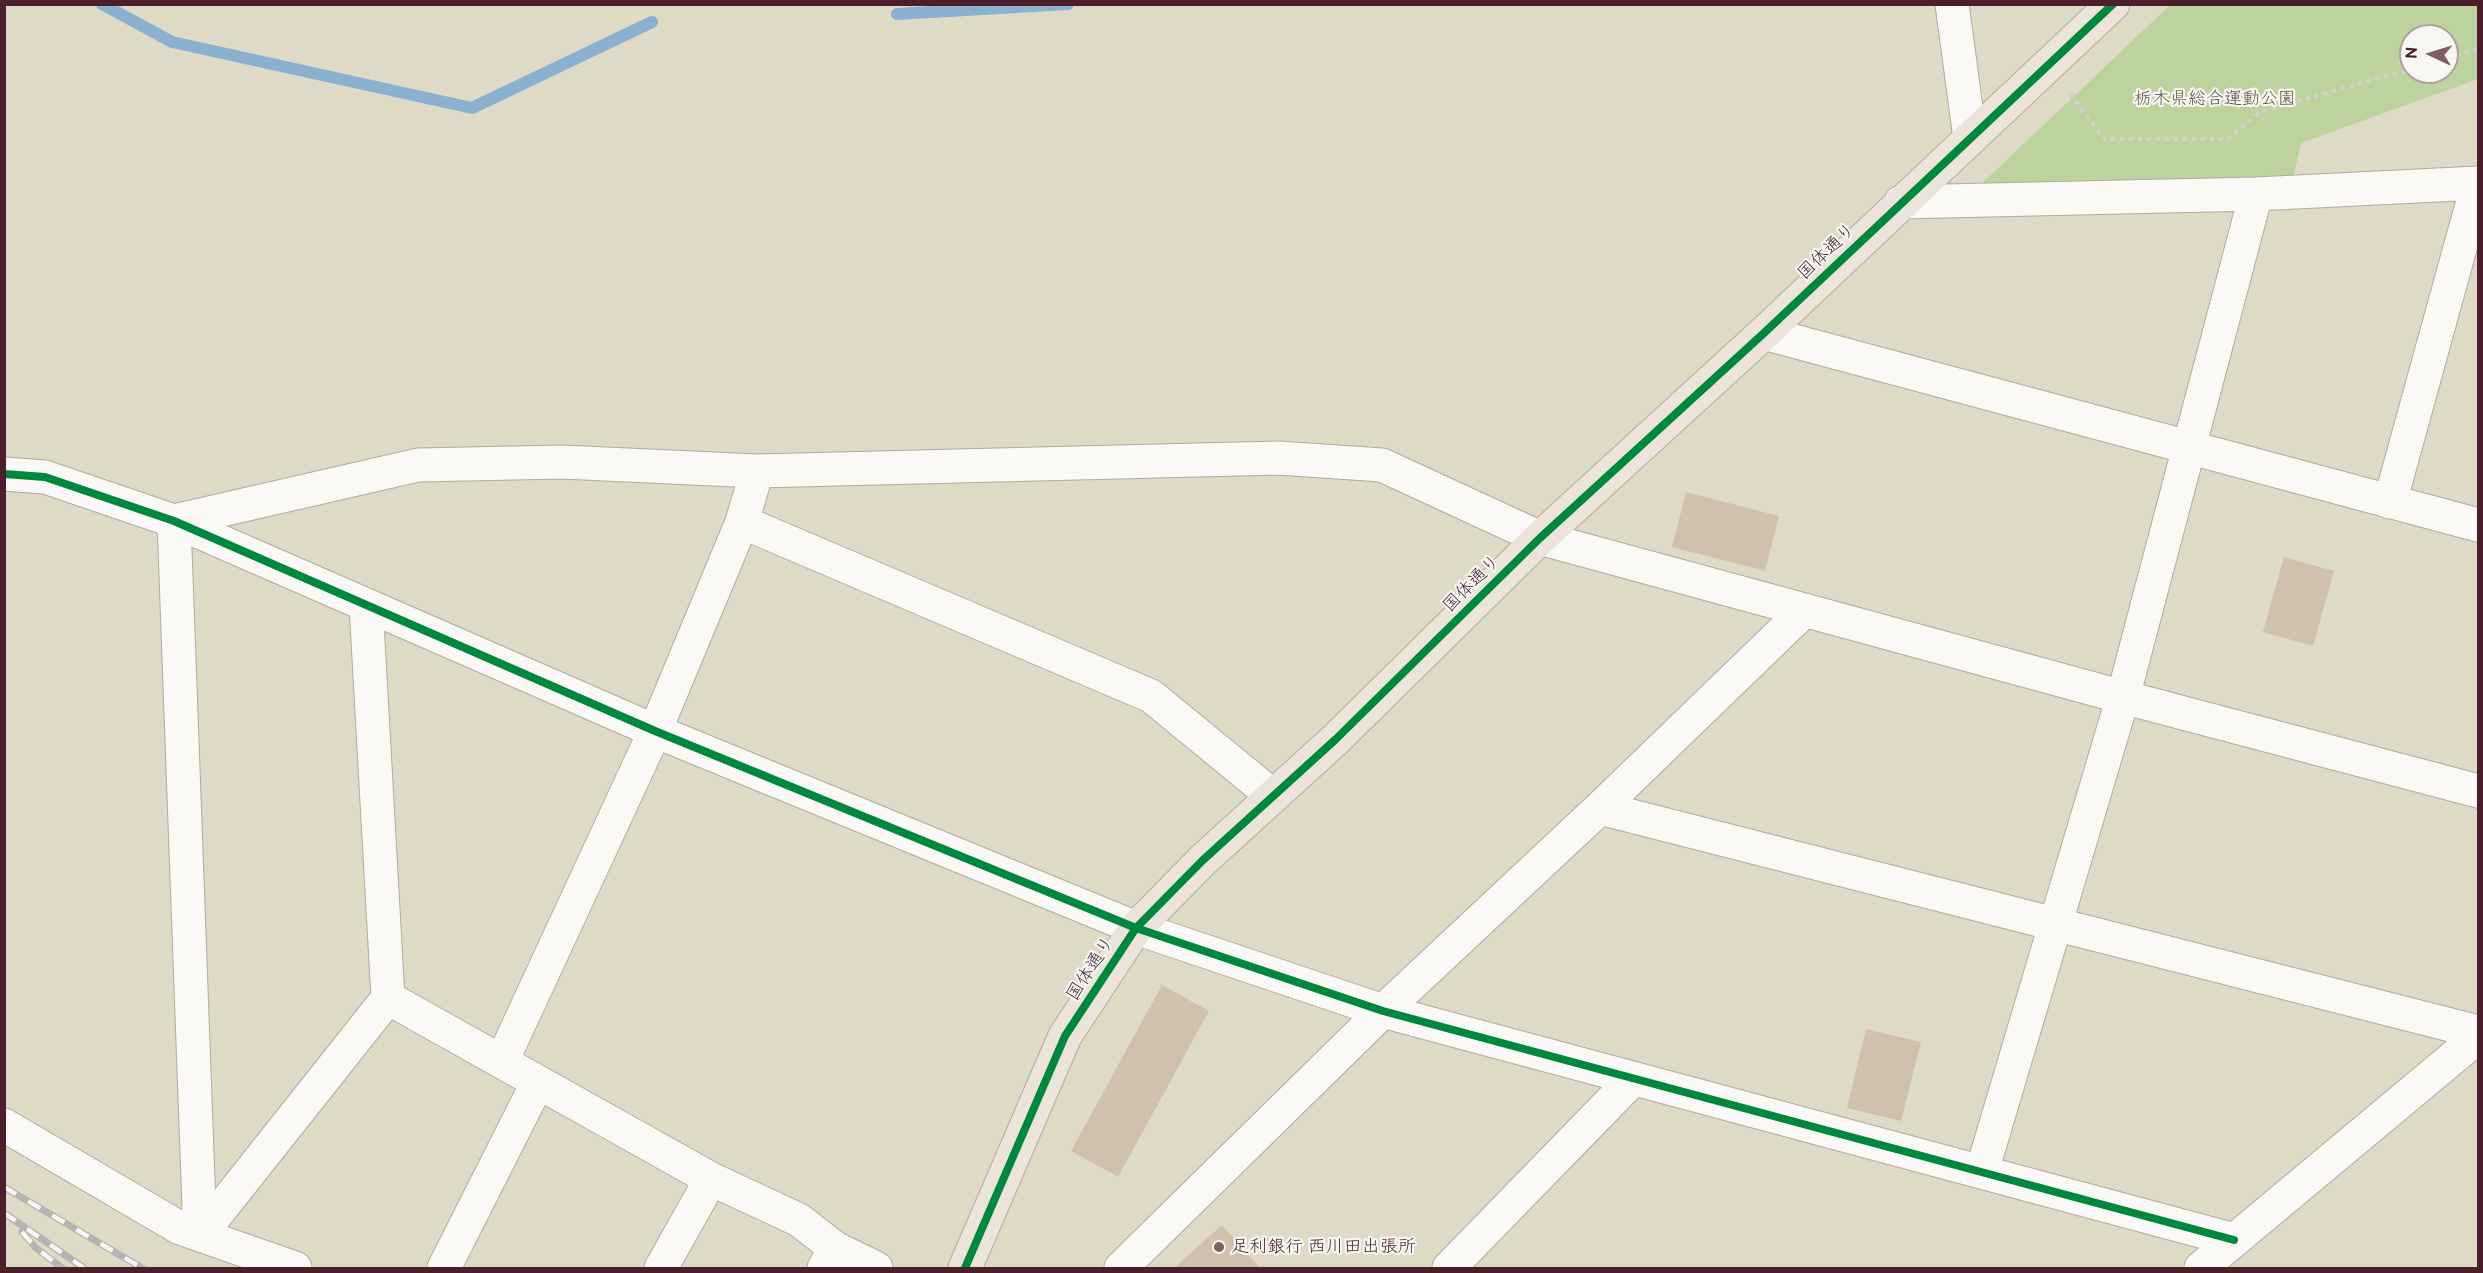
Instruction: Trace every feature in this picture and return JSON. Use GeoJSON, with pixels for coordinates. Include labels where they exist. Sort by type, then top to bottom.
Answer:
{"type":"FeatureCollection","features":[{"type":"Feature","properties":{"kind":"main road","name":"国体通り"},"geometry":{"type":"LineString","coordinates":[[964,1269],[1065,1036],[1136,928],[1203,860],[1336,739],[1540,538],[1764,333],[2113,4]]}},
{"type":"Feature","properties":{"kind":"street"},"geometry":{"type":"LineString","coordinates":[[1952,4],[1970,138]]}},
{"type":"Feature","properties":{"kind":"street"},"geometry":{"type":"LineString","coordinates":[[1901,202],[2256,194],[2478,183],[2390,502]]}},
{"type":"Feature","properties":{"kind":"street"},"geometry":{"type":"LineString","coordinates":[[1982,1171],[2123,697],[2256,194]]}},
{"type":"Feature","properties":{"kind":"street"},"geometry":{"type":"LineString","coordinates":[[1764,333],[2478,525]]}},
{"type":"Feature","properties":{"kind":"street"},"geometry":{"type":"LineString","coordinates":[[174,521],[418,465],[562,462],[757,471],[1278,458],[1382,465],[1540,538],[2478,791]]}},
{"type":"Feature","properties":{"kind":"street"},"geometry":{"type":"LineString","coordinates":[[502,1061],[655,731],[742,522],[757,471]]}},
{"type":"Feature","properties":{"kind":"street"},"geometry":{"type":"LineString","coordinates":[[4,474],[45,477],[174,521],[655,731],[1136,928],[1383,1011],[2234,1240]]}},
{"type":"Feature","properties":{"kind":"street"},"geometry":{"type":"LineString","coordinates":[[174,521],[200,1235]]}},
{"type":"Feature","properties":{"kind":"street"},"geometry":{"type":"LineString","coordinates":[[742,522],[1151,696],[1273,796]]}},
{"type":"Feature","properties":{"kind":"street"},"geometry":{"type":"LineString","coordinates":[[200,1235],[388,998],[366,604]]}},
{"type":"Feature","properties":{"kind":"street"},"geometry":{"type":"LineString","coordinates":[[1121,1269],[1383,1011],[1600,808],[1805,610]]}},
{"type":"Feature","properties":{"kind":"street"},"geometry":{"type":"LineString","coordinates":[[1600,808],[2478,1032]]}},
{"type":"Feature","properties":{"kind":"street"},"geometry":{"type":"LineString","coordinates":[[388,998],[711,1179],[799,1220],[830,1258],[876,1269]]}},
{"type":"Feature","properties":{"kind":"street"},"geometry":{"type":"LineString","coordinates":[[2201,1269],[2478,1037]]}},
{"type":"Feature","properties":{"kind":"street"},"geometry":{"type":"LineString","coordinates":[[1449,1269],[1633,1079]]}},
{"type":"Feature","properties":{"kind":"street"},"geometry":{"type":"LineString","coordinates":[[444,1269],[538,1082]]}},
{"type":"Feature","properties":{"kind":"street"},"geometry":{"type":"LineString","coordinates":[[4,1125],[180,1228],[295,1269]]}},
{"type":"Feature","properties":{"kind":"street"},"geometry":{"type":"LineString","coordinates":[[661,1269],[711,1179]]}},
{"type":"Feature","properties":{"kind":"path"},"geometry":{"type":"LineString","coordinates":[[2459,55],[2478,49]]}},
{"type":"Feature","properties":{"kind":"path"},"geometry":{"type":"LineString","coordinates":[[2048,65],[2104,140],[2228,140],[2260,112],[2399,72]]}},
{"type":"Feature","properties":{"kind":"green space","name":"栃木県総合運動公園"},"geometry":{"type":"Polygon","coordinates":[[[2170,5],[2478,5],[2478,79],[2301,143],[2291,187],[1974,191],[2170,5]]]}},
{"type":"Feature","properties":{"kind":"building"},"geometry":{"type":"Polygon","coordinates":[[[1686,492],[1779,516],[1765,571],[1672,547],[1686,492]]]}},
{"type":"Feature","properties":{"kind":"building"},"geometry":{"type":"Polygon","coordinates":[[[2284,557],[2334,571],[2313,646],[2263,632],[2284,557]]]}},
{"type":"Feature","properties":{"kind":"building"},"geometry":{"type":"Polygon","coordinates":[[[1162,985],[1209,1011],[1118,1177],[1071,1151],[1162,985]]]}},
{"type":"Feature","properties":{"kind":"building"},"geometry":{"type":"Polygon","coordinates":[[[1866,1029],[1921,1042],[1901,1121],[1847,1108],[1866,1029]]]}},
{"type":"Feature","properties":{"kind":"building","name":"足利銀行 西川田出張所"},"geometry":{"type":"Polygon","coordinates":[[[1222,1225],[1260,1268],[1174,1268],[1222,1225]]]}},
{"type":"Feature","properties":{"kind":"waterway"},"geometry":{"type":"LineString","coordinates":[[102,4],[172,42],[472,108],[652,22]]}},
{"type":"Feature","properties":{"kind":"waterway"},"geometry":{"type":"LineString","coordinates":[[897,14],[1068,4]]}},
{"type":"Feature","properties":{"kind":"railway"},"geometry":{"type":"LineString","coordinates":[[4,1187],[142,1268]]}},
{"type":"Feature","properties":{"kind":"railway"},"geometry":{"type":"LineString","coordinates":[[4,1213],[84,1268]]}},
{"type":"Feature","properties":{"kind":"railway"},"geometry":{"type":"LineString","coordinates":[[22,1232],[36,1248],[62,1268]]}},
{"type":"Feature","properties":{"kind":"cycle path"},"geometry":{"type":"LineString","coordinates":[[965,1268],[1065,1036],[1136,928],[1203,860],[1336,739],[1540,538],[1764,333],[2113,4]]}},
{"type":"Feature","properties":{"kind":"cycle path"},"geometry":{"type":"LineString","coordinates":[[4,474],[45,477],[174,521],[655,731],[1136,928],[1383,1011],[2234,1240]]}},
{"type":"Feature","properties":{"kind":"place","name":"足利銀行 西川田出張所"},"geometry":{"type":"Point","coordinates":[1219,1247]}}]}
